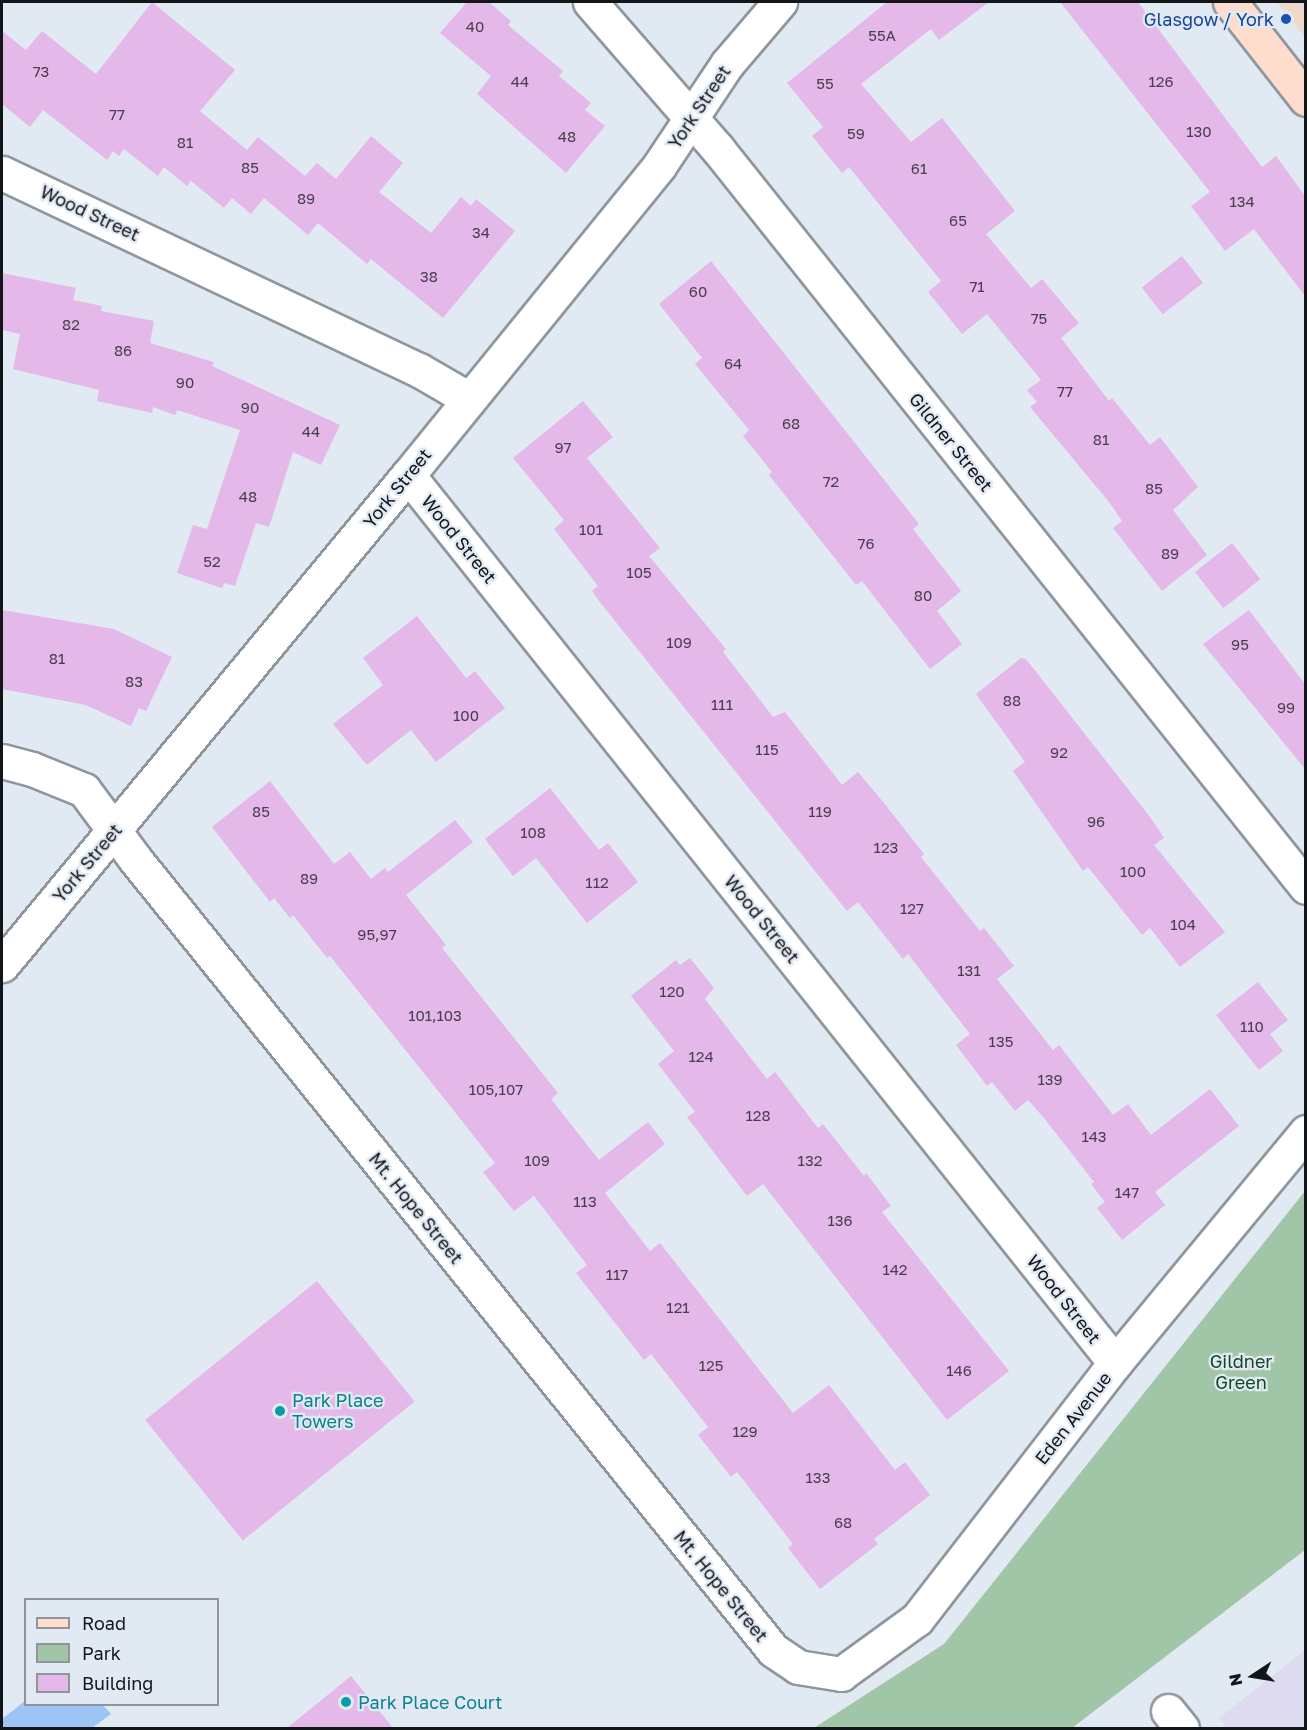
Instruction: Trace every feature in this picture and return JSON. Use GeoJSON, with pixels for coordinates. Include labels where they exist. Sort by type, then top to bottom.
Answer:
{"type":"FeatureCollection","features":[{"type":"Feature","properties":{"kind":"street","name":"Gildner Street"},"geometry":{"type":"LineString","coordinates":[[590,2],[689,119],[717,148],[1305,887]]}},
{"type":"Feature","properties":{"kind":"street","name":"York Street"},"geometry":{"type":"LineString","coordinates":[[2,965],[408,475],[659,166],[727,64],[780,2]]}},
{"type":"Feature","properties":{"kind":"street"},"geometry":{"type":"LineString","coordinates":[[1230,2],[1305,99]]}},
{"type":"Feature","properties":{"kind":"street","name":"Wood Street"},"geometry":{"type":"LineString","coordinates":[[2,172],[197,262],[419,370],[469,399]]}},
{"type":"Feature","properties":{"kind":"street","name":"Wood Street"},"geometry":{"type":"LineString","coordinates":[[408,475],[1115,1363]]}},
{"type":"Feature","properties":{"kind":"street","name":"Mt. Hope Street"},"geometry":{"type":"LineString","coordinates":[[2,761],[41,772],[84,790],[113,832],[773,1650],[798,1667],[820,1673]]}},
{"type":"Feature","properties":{"kind":"street","name":"Eden Avenue"},"geometry":{"type":"LineString","coordinates":[[820,1673],[841,1674],[916,1619],[1115,1363],[1305,1132]]}},
{"type":"Feature","properties":{"kind":"shaded area"},"geometry":{"type":"Polygon","coordinates":[[[1277,2],[1305,2],[1305,38],[1295,24],[1277,2]]]}},
{"type":"Feature","properties":{"kind":"shaded area"},"geometry":{"type":"Polygon","coordinates":[[[1305,1650],[1305,1728],[1227,1728],[1219,1718],[1305,1650]]]}},
{"type":"Feature","properties":{"kind":"green space","name":"Gildner Green"},"geometry":{"type":"Polygon","coordinates":[[[1305,1191],[1305,1550],[1072,1728],[814,1728],[944,1644],[1305,1191]]]}},
{"type":"Feature","properties":{"kind":"water"},"geometry":{"type":"Polygon","coordinates":[[[24,1702],[24,1706],[104,1706],[111,1714],[92,1728],[2,1728],[2,1719],[24,1702]]]}},
{"type":"Feature","properties":{"kind":"building"},"geometry":{"type":"Polygon","coordinates":[[[152,2],[235,70],[200,111],[247,150],[258,137],[305,176],[317,163],[336,179],[371,136],[403,163],[379,192],[431,233],[461,197],[471,206],[476,199],[515,231],[443,318],[371,259],[367,264],[318,223],[308,235],[264,198],[251,214],[232,198],[224,208],[191,181],[187,186],[164,167],[158,176],[124,149],[119,156],[113,151],[107,160],[43,110],[30,127],[2,104],[2,31],[26,50],[42,31],[96,74],[152,2]]]}},
{"type":"Feature","properties":{"kind":"building"},"geometry":{"type":"Polygon","coordinates":[[[467,2],[489,2],[511,21],[508,25],[563,71],[559,76],[591,103],[585,110],[605,126],[566,173],[477,94],[491,76],[440,33],[467,2]]]}},
{"type":"Feature","properties":{"kind":"building"},"geometry":{"type":"Polygon","coordinates":[[[887,2],[989,2],[939,40],[931,29],[861,84],[911,142],[942,118],[1015,211],[986,234],[1031,288],[1042,279],[1079,323],[1061,338],[1109,401],[1112,398],[1150,445],[1160,437],[1198,487],[1173,510],[1207,555],[1162,591],[1113,528],[1122,521],[1109,502],[1030,407],[1037,402],[1027,390],[1041,380],[987,314],[962,334],[928,292],[941,281],[849,167],[842,173],[812,136],[823,127],[787,83],[887,2]]]}},
{"type":"Feature","properties":{"kind":"building"},"geometry":{"type":"Polygon","coordinates":[[[1060,2],[1138,2],[1262,167],[1276,156],[1305,196],[1305,296],[1254,229],[1225,251],[1191,206],[1210,192],[1060,2]]]}},
{"type":"Feature","properties":{"kind":"building"},"geometry":{"type":"Polygon","coordinates":[[[1182,256],[1203,283],[1163,314],[1142,287],[1182,256]]]}},
{"type":"Feature","properties":{"kind":"building"},"geometry":{"type":"Polygon","coordinates":[[[711,261],[919,524],[913,529],[961,591],[937,611],[962,644],[930,669],[862,581],[856,585],[769,475],[772,472],[743,436],[749,430],[695,364],[702,358],[659,304],[711,261]]]}},
{"type":"Feature","properties":{"kind":"building"},"geometry":{"type":"Polygon","coordinates":[[[2,273],[76,288],[73,300],[102,306],[101,311],[154,321],[150,343],[214,362],[212,366],[340,425],[321,465],[293,452],[269,527],[256,523],[235,586],[224,583],[222,588],[177,573],[193,525],[207,529],[240,430],[177,410],[175,415],[153,407],[152,413],[97,401],[99,390],[13,369],[20,334],[2,330],[2,273]]]}},
{"type":"Feature","properties":{"kind":"building"},"geometry":{"type":"Polygon","coordinates":[[[583,401],[613,437],[587,458],[660,548],[649,556],[726,649],[723,652],[773,717],[785,712],[842,785],[858,772],[884,803],[924,854],[921,857],[980,931],[984,928],[1014,966],[997,979],[1053,1050],[1059,1045],[1113,1115],[1128,1104],[1151,1135],[1210,1089],[1239,1126],[1155,1192],[1165,1205],[1122,1240],[1097,1208],[1105,1202],[1091,1184],[1094,1182],[1044,1118],[1028,1100],[1015,1111],[992,1082],[987,1086],[956,1045],[970,1034],[908,954],[903,959],[858,902],[847,911],[592,591],[598,586],[554,529],[564,520],[513,458],[583,401]]]}},
{"type":"Feature","properties":{"kind":"building"},"geometry":{"type":"Polygon","coordinates":[[[1232,543],[1260,579],[1223,608],[1195,572],[1232,543]]]}},
{"type":"Feature","properties":{"kind":"building"},"geometry":{"type":"Polygon","coordinates":[[[2,610],[114,629],[172,657],[146,711],[139,708],[131,726],[86,705],[2,689],[2,610]]]}},
{"type":"Feature","properties":{"kind":"building"},"geometry":{"type":"Polygon","coordinates":[[[1249,610],[1305,684],[1305,769],[1203,644],[1249,610]]]}},
{"type":"Feature","properties":{"kind":"building"},"geometry":{"type":"Polygon","coordinates":[[[417,616],[466,678],[475,671],[505,708],[436,762],[411,730],[367,765],[333,724],[383,685],[363,658],[417,616]]]}},
{"type":"Feature","properties":{"kind":"building"},"geometry":{"type":"Polygon","coordinates":[[[1021,658],[1026,659],[1150,817],[1164,838],[1154,845],[1225,932],[1180,967],[1150,928],[1142,935],[1088,867],[1083,871],[1013,771],[1025,762],[976,694],[1021,658]]]}},
{"type":"Feature","properties":{"kind":"building"},"geometry":{"type":"Polygon","coordinates":[[[270,781],[334,864],[350,852],[371,879],[385,868],[388,872],[455,820],[473,842],[406,895],[446,945],[442,948],[558,1093],[551,1099],[599,1160],[648,1122],[665,1144],[605,1193],[650,1251],[660,1243],[793,1413],[829,1385],[895,1470],[905,1462],[930,1495],[874,1539],[878,1544],[820,1589],[788,1548],[793,1544],[737,1472],[731,1477],[698,1435],[708,1427],[651,1354],[644,1360],[576,1273],[587,1265],[534,1196],[514,1211],[483,1172],[495,1163],[451,1107],[330,956],[327,958],[293,915],[290,918],[274,898],[270,902],[212,827],[270,781]]]}},
{"type":"Feature","properties":{"kind":"building"},"geometry":{"type":"Polygon","coordinates":[[[550,788],[599,850],[608,843],[638,882],[587,923],[536,858],[513,876],[485,839],[550,788]]]}},
{"type":"Feature","properties":{"kind":"building"},"geometry":{"type":"Polygon","coordinates":[[[690,958],[714,988],[705,999],[767,1079],[775,1072],[818,1128],[823,1124],[864,1176],[866,1173],[891,1206],[882,1212],[1009,1371],[947,1420],[763,1184],[747,1196],[687,1117],[695,1112],[658,1064],[674,1051],[631,996],[676,960],[680,965],[690,958]]]}},
{"type":"Feature","properties":{"kind":"building"},"geometry":{"type":"Polygon","coordinates":[[[1258,982],[1288,1020],[1270,1034],[1283,1051],[1259,1070],[1216,1015],[1258,982]]]}},
{"type":"Feature","properties":{"kind":"building","name":"Park Place Towers"},"geometry":{"type":"Polygon","coordinates":[[[317,1281],[415,1401],[243,1541],[145,1420],[317,1281]]]}},
{"type":"Feature","properties":{"kind":"building","name":"Park Place Court"},"geometry":{"type":"Polygon","coordinates":[[[351,1676],[393,1728],[287,1728],[351,1676]]]}},
{"type":"Feature","properties":{"kind":"place","name":"Glasgow / York"},"geometry":{"type":"Point","coordinates":[1286,19]}},
{"type":"Feature","properties":{"kind":"place","name":"Park Place Towers"},"geometry":{"type":"Point","coordinates":[280,1411]}},
{"type":"Feature","properties":{"kind":"place","name":"Park Place Court"},"geometry":{"type":"Point","coordinates":[346,1702]}}]}
